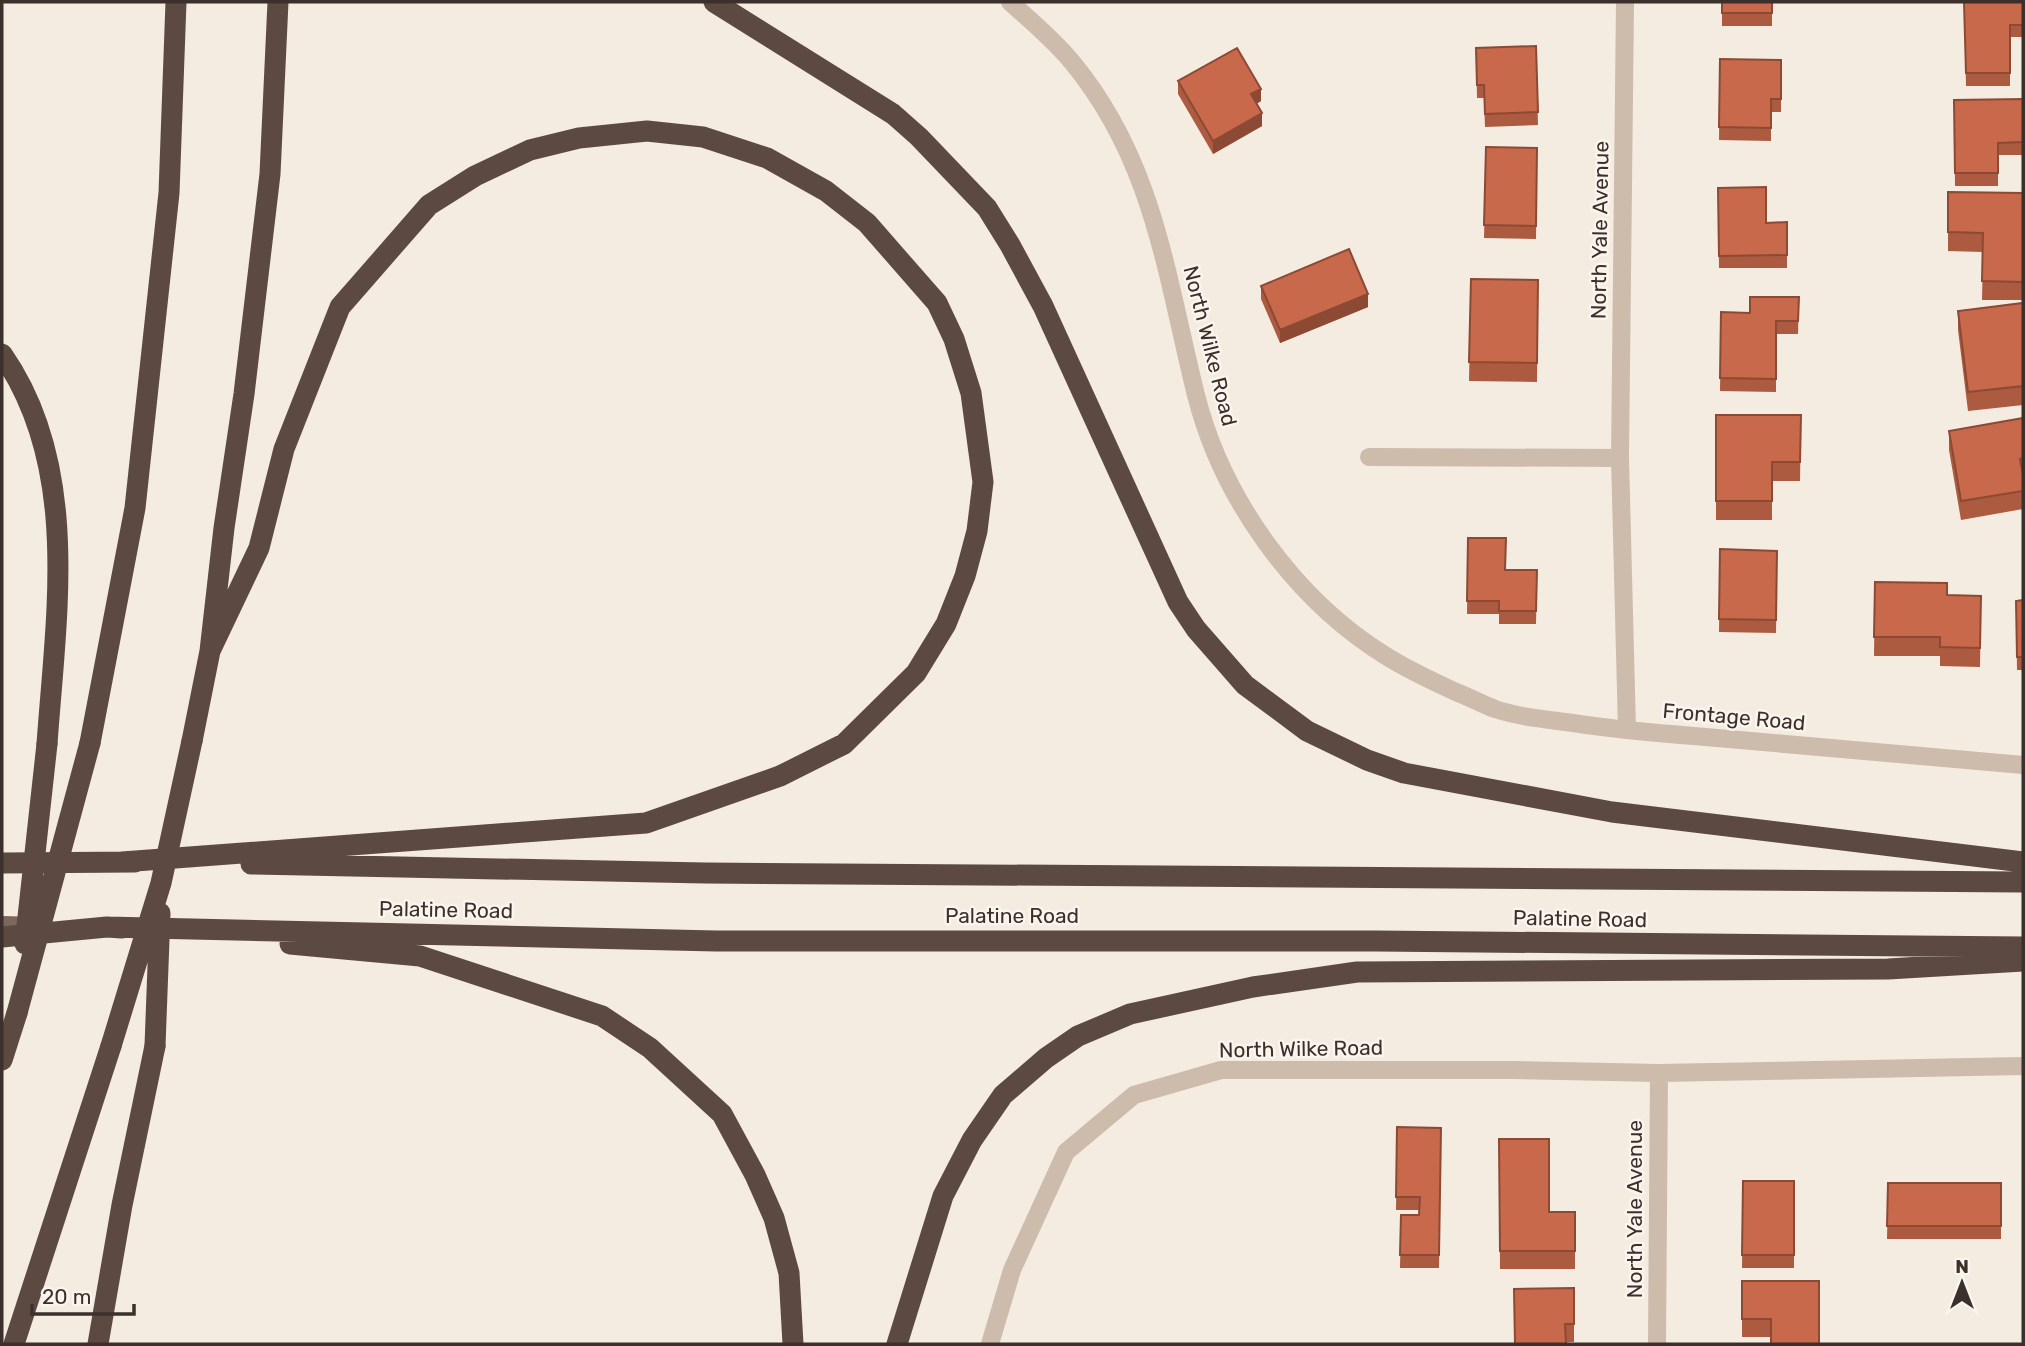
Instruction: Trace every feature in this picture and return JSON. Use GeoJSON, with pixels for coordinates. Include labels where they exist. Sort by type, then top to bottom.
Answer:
{"type":"FeatureCollection","features":[{"type":"Feature","properties":{"kind":"highway"},"geometry":{"type":"LineString","coordinates":[[4,1053],[90,743],[135,508],[169,193],[176,2]]}},
{"type":"Feature","properties":{"kind":"highway"},"geometry":{"type":"LineString","coordinates":[[14,1344],[161,883],[210,651],[270,174],[278,2]]}},
{"type":"Feature","properties":{"kind":"highway"},"geometry":{"type":"LineString","coordinates":[[713,2],[892,114],[919,137],[987,208],[1043,306],[1178,602],[1215,653],[1245,685],[1307,731],[1367,760],[1404,773],[1612,812],[2023,862]]}},
{"type":"Feature","properties":{"kind":"highway"},"geometry":{"type":"LineString","coordinates":[[122,862],[646,822],[780,776],[844,744],[916,673],[946,624],[965,576],[977,531],[982,482],[971,393],[954,339],[937,303],[867,223],[826,191],[767,158],[703,137],[647,131],[579,138],[530,150],[475,176],[429,205],[340,307],[284,449],[259,548],[210,651]]}},
{"type":"Feature","properties":{"kind":"highway"},"geometry":{"type":"LineString","coordinates":[[2,354],[25,394],[41,435],[53,482],[58,578],[47,744],[17,1013]]}},
{"type":"Feature","properties":{"kind":"highway","name":"Palatine Road"},"geometry":{"type":"LineString","coordinates":[[2,863],[122,862],[733,873],[2023,883]]}},
{"type":"Feature","properties":{"kind":"highway"},"geometry":{"type":"LineString","coordinates":[[98,1344],[122,1205],[155,1046],[161,883]]}},
{"type":"Feature","properties":{"kind":"highway"},"geometry":{"type":"LineString","coordinates":[[2,937],[107,927],[420,956],[602,1016],[650,1048],[722,1114],[755,1175],[774,1218],[789,1273],[793,1344]]}},
{"type":"Feature","properties":{"kind":"highway","name":"Palatine Road"},"geometry":{"type":"LineString","coordinates":[[107,927],[716,941],[1376,941],[2023,947]]}},
{"type":"Feature","properties":{"kind":"highway"},"geometry":{"type":"LineString","coordinates":[[897,1344],[943,1196],[972,1140],[1003,1095],[1046,1058],[1078,1036],[1130,1014],[1253,987],[1357,972],[1888,969],[2023,961]]}},
{"type":"Feature","properties":{"kind":"main road","name":"Palatine Road"},"geometry":{"type":"LineString","coordinates":[[2,925],[107,927]]}},
{"type":"Feature","properties":{"kind":"street","name":"North Wilke Road"},"geometry":{"type":"LineString","coordinates":[[1010,2],[1072,62],[1107,111],[1142,180],[1197,398],[1223,471],[1253,524],[1278,558],[1347,628],[1384,655],[1447,688]]}},
{"type":"Feature","properties":{"kind":"street","name":"North Yale Avenue"},"geometry":{"type":"LineString","coordinates":[[1625,2],[1620,458],[1627,730]]}},
{"type":"Feature","properties":{"kind":"street"},"geometry":{"type":"LineString","coordinates":[[1369,457],[1620,458]]}},
{"type":"Feature","properties":{"kind":"street","name":"Frontage Road"},"geometry":{"type":"LineString","coordinates":[[1447,688],[1496,709],[1540,719],[1627,730],[2023,765]]}},
{"type":"Feature","properties":{"kind":"street"},"geometry":{"type":"LineString","coordinates":[[1659,1073],[2023,1066]]}},
{"type":"Feature","properties":{"kind":"street","name":"North Wilke Road"},"geometry":{"type":"LineString","coordinates":[[990,1344],[1012,1270],[1066,1152],[1135,1095],[1221,1070],[1659,1073]]}},
{"type":"Feature","properties":{"kind":"street","name":"North Yale Avenue"},"geometry":{"type":"LineString","coordinates":[[1657,1344],[1659,1073]]}},
{"type":"Feature","properties":{"kind":"building"},"geometry":{"type":"Polygon","coordinates":[[[1722,2],[1772,2],[1772,13],[1722,13],[1722,2]]]}},
{"type":"Feature","properties":{"kind":"building"},"geometry":{"type":"Polygon","coordinates":[[[1964,2],[2023,2],[2023,25],[2010,25],[2010,73],[1966,73],[1964,2]]]}},
{"type":"Feature","properties":{"kind":"building"},"geometry":{"type":"Polygon","coordinates":[[[1536,46],[1538,112],[1485,114],[1484,85],[1477,85],[1476,48],[1536,46]]]}},
{"type":"Feature","properties":{"kind":"building"},"geometry":{"type":"Polygon","coordinates":[[[1237,48],[1261,89],[1251,94],[1262,113],[1213,141],[1178,81],[1237,48]]]}},
{"type":"Feature","properties":{"kind":"building"},"geometry":{"type":"Polygon","coordinates":[[[1720,59],[1781,60],[1781,99],[1771,99],[1771,128],[1719,127],[1720,59]]]}},
{"type":"Feature","properties":{"kind":"building"},"geometry":{"type":"Polygon","coordinates":[[[2023,99],[2023,142],[1998,143],[1998,173],[1955,173],[1954,100],[2023,99]]]}},
{"type":"Feature","properties":{"kind":"building"},"geometry":{"type":"Polygon","coordinates":[[[1486,147],[1537,148],[1536,226],[1484,225],[1486,147]]]}},
{"type":"Feature","properties":{"kind":"building"},"geometry":{"type":"Polygon","coordinates":[[[1766,187],[1766,223],[1787,222],[1787,255],[1719,256],[1718,188],[1766,187]]]}},
{"type":"Feature","properties":{"kind":"building"},"geometry":{"type":"Polygon","coordinates":[[[1948,192],[2023,193],[2023,282],[1982,281],[1983,233],[1948,232],[1948,192]]]}},
{"type":"Feature","properties":{"kind":"building"},"geometry":{"type":"Polygon","coordinates":[[[1349,249],[1368,294],[1280,330],[1261,286],[1349,249]]]}},
{"type":"Feature","properties":{"kind":"building"},"geometry":{"type":"Polygon","coordinates":[[[1471,279],[1538,280],[1537,363],[1469,362],[1471,279]]]}},
{"type":"Feature","properties":{"kind":"building"},"geometry":{"type":"Polygon","coordinates":[[[1750,297],[1799,297],[1798,321],[1776,321],[1776,379],[1720,378],[1721,312],[1750,313],[1750,297]]]}},
{"type":"Feature","properties":{"kind":"building"},"geometry":{"type":"Polygon","coordinates":[[[2023,303],[2023,386],[1968,392],[1958,311],[2023,303]]]}},
{"type":"Feature","properties":{"kind":"building"},"geometry":{"type":"Polygon","coordinates":[[[1716,415],[1801,415],[1800,462],[1772,462],[1772,501],[1716,501],[1716,415]]]}},
{"type":"Feature","properties":{"kind":"building"},"geometry":{"type":"Polygon","coordinates":[[[2023,418],[2023,458],[2020,459],[2023,491],[1961,501],[1949,431],[2023,418]]]}},
{"type":"Feature","properties":{"kind":"building"},"geometry":{"type":"Polygon","coordinates":[[[1468,538],[1506,538],[1505,570],[1537,570],[1536,611],[1499,611],[1499,601],[1467,601],[1468,538]]]}},
{"type":"Feature","properties":{"kind":"building"},"geometry":{"type":"Polygon","coordinates":[[[1720,549],[1777,551],[1776,620],[1719,619],[1720,549]]]}},
{"type":"Feature","properties":{"kind":"building"},"geometry":{"type":"Polygon","coordinates":[[[1875,582],[1947,583],[1947,595],[1981,596],[1980,648],[1940,647],[1940,637],[1874,637],[1875,582]]]}},
{"type":"Feature","properties":{"kind":"building"},"geometry":{"type":"Polygon","coordinates":[[[2023,600],[2023,657],[2017,657],[2016,601],[2023,600]]]}},
{"type":"Feature","properties":{"kind":"building"},"geometry":{"type":"Polygon","coordinates":[[[1397,1127],[1441,1128],[1439,1255],[1400,1255],[1401,1215],[1419,1215],[1420,1197],[1396,1197],[1397,1127]]]}},
{"type":"Feature","properties":{"kind":"building"},"geometry":{"type":"Polygon","coordinates":[[[1499,1139],[1549,1139],[1549,1212],[1575,1212],[1575,1251],[1500,1251],[1499,1139]]]}},
{"type":"Feature","properties":{"kind":"building"},"geometry":{"type":"Polygon","coordinates":[[[1743,1181],[1794,1181],[1794,1255],[1742,1255],[1743,1181]]]}},
{"type":"Feature","properties":{"kind":"building"},"geometry":{"type":"Polygon","coordinates":[[[1888,1183],[2001,1183],[2001,1226],[1887,1226],[1888,1183]]]}},
{"type":"Feature","properties":{"kind":"building"},"geometry":{"type":"Polygon","coordinates":[[[1742,1281],[1819,1281],[1819,1344],[1771,1344],[1771,1319],[1742,1319],[1742,1281]]]}},
{"type":"Feature","properties":{"kind":"building"},"geometry":{"type":"Polygon","coordinates":[[[1574,1288],[1574,1324],[1565,1324],[1566,1344],[1515,1344],[1514,1289],[1574,1288]]]}}]}
